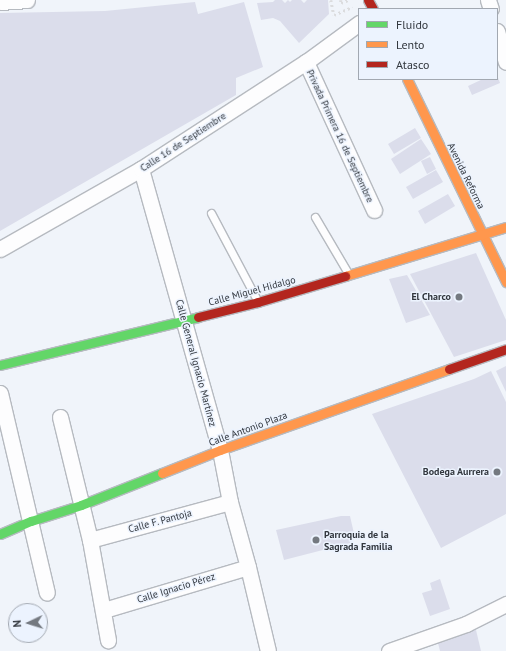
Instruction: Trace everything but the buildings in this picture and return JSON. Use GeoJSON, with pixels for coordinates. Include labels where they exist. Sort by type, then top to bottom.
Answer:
{"type":"FeatureCollection","features":[{"type":"Feature","properties":{"kind":"street"},"geometry":{"type":"LineString","coordinates":[[0,2],[27,0]]}},
{"type":"Feature","properties":{"kind":"street","name":"Calle 16 de Septiembre"},"geometry":{"type":"LineString","coordinates":[[0,249],[141,169],[306,62],[358,24]]}},
{"type":"Feature","properties":{"kind":"street"},"geometry":{"type":"LineString","coordinates":[[498,34],[506,62]]}},
{"type":"Feature","properties":{"kind":"street","name":"Privada Primera 16 de Septiembre"},"geometry":{"type":"LineString","coordinates":[[306,62],[374,210]]}},
{"type":"Feature","properties":{"kind":"street","name":"Avenida Reforma"},"geometry":{"type":"LineString","coordinates":[[407,80],[482,236],[506,282]]}},
{"type":"Feature","properties":{"kind":"street","name":"Calle General Ignacio Martínez"},"geometry":{"type":"LineString","coordinates":[[141,169],[220,450],[230,502],[248,567],[268,651]]}},
{"type":"Feature","properties":{"kind":"street","name":"Calle Miguel Hidalgo"},"geometry":{"type":"LineString","coordinates":[[0,365],[258,302],[482,236],[506,227]]}},
{"type":"Feature","properties":{"kind":"street","name":"Calle Antonio Plaza"},"geometry":{"type":"LineString","coordinates":[[0,534],[31,521],[81,505],[220,450],[506,349]]}},
{"type":"Feature","properties":{"kind":"street"},"geometry":{"type":"LineString","coordinates":[[0,393],[47,593]]}},
{"type":"Feature","properties":{"kind":"street"},"geometry":{"type":"LineString","coordinates":[[60,417],[90,540],[104,610],[108,640]]}},
{"type":"Feature","properties":{"kind":"street","name":"Calle F. Pantoja"},"geometry":{"type":"LineString","coordinates":[[90,540],[230,502]]}},
{"type":"Feature","properties":{"kind":"street","name":"Calle Ignacio Pérez"},"geometry":{"type":"LineString","coordinates":[[104,610],[248,567]]}},
{"type":"Feature","properties":{"kind":"street"},"geometry":{"type":"LineString","coordinates":[[389,651],[466,624],[506,604]]}},
{"type":"Feature","properties":{"kind":"lane"},"geometry":{"type":"LineString","coordinates":[[211,213],[258,302]]}},
{"type":"Feature","properties":{"kind":"lane"},"geometry":{"type":"LineString","coordinates":[[314,217],[349,276]]}},
{"type":"Feature","properties":{"kind":"path"},"geometry":{"type":"LineString","coordinates":[[331,0],[334,15],[368,0]]}},
{"type":"Feature","properties":{"kind":"path"},"geometry":{"type":"LineString","coordinates":[[341,2],[348,0]]}},
{"type":"Feature","properties":{"kind":"traffic: fast"},"geometry":{"type":"LineString","coordinates":[[0,365],[198,317]]}},
{"type":"Feature","properties":{"kind":"traffic: fast"},"geometry":{"type":"LineString","coordinates":[[0,534],[31,521],[81,505],[162,473]]}},
{"type":"Feature","properties":{"kind":"traffic: slow"},"geometry":{"type":"LineString","coordinates":[[407,80],[506,282]]}},
{"type":"Feature","properties":{"kind":"traffic: slow"},"geometry":{"type":"LineString","coordinates":[[345,276],[506,227]]}},
{"type":"Feature","properties":{"kind":"traffic: slow"},"geometry":{"type":"LineString","coordinates":[[162,473],[220,450],[449,369]]}},
{"type":"Feature","properties":{"kind":"traffic: jam"},"geometry":{"type":"LineString","coordinates":[[368,0],[372,8]]}},
{"type":"Feature","properties":{"kind":"traffic: jam"},"geometry":{"type":"LineString","coordinates":[[198,317],[258,302],[345,276]]}},
{"type":"Feature","properties":{"kind":"traffic: jam"},"geometry":{"type":"LineString","coordinates":[[449,369],[506,349]]}},
{"type":"Feature","properties":{"kind":"place","name":"El Charco"},"geometry":{"type":"Point","coordinates":[459,297]}},
{"type":"Feature","properties":{"kind":"place","name":"Bodega Aurrera"},"geometry":{"type":"Point","coordinates":[497,472]}},
{"type":"Feature","properties":{"kind":"place","name":"Parroquia de la Sagrada Familia"},"geometry":{"type":"Point","coordinates":[316,540]}}]}
